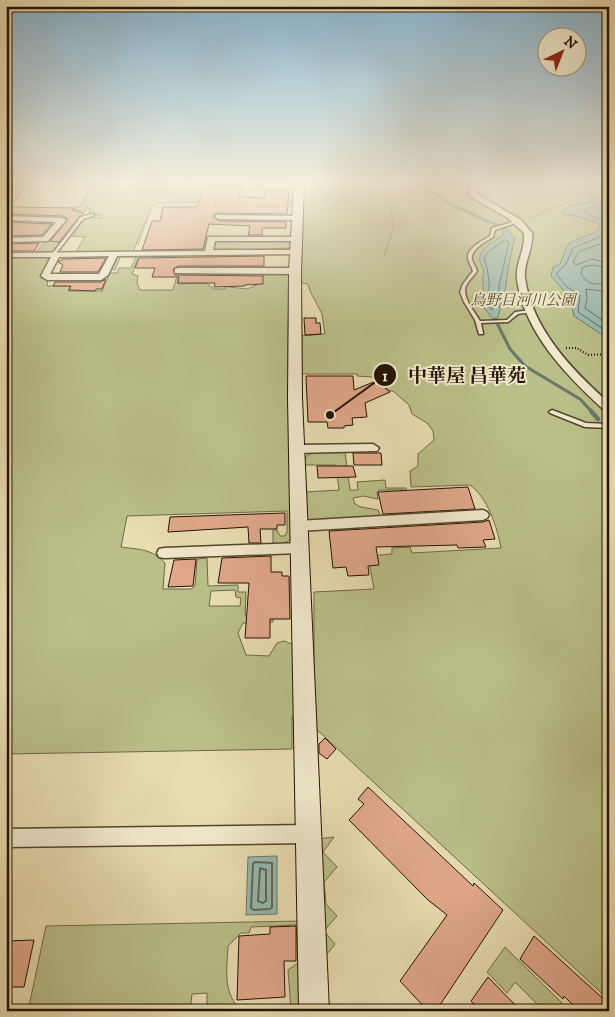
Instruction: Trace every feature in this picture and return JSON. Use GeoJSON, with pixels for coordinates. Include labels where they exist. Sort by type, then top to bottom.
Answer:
{"type":"FeatureCollection","features":[{"type":"Feature","properties":{"kind":"street"},"geometry":{"type":"LineString","coordinates":[[6,240],[45,239],[52,231]]}},
{"type":"Feature","properties":{"kind":"street"},"geometry":{"type":"LineString","coordinates":[[297,231],[296,449],[314,1011]]}},
{"type":"Feature","properties":{"kind":"street"},"geometry":{"type":"LineString","coordinates":[[527,231],[529,238],[520,275],[523,292],[531,311],[552,348],[575,376],[609,409]]}},
{"type":"Feature","properties":{"kind":"street"},"geometry":{"type":"LineString","coordinates":[[208,253],[211,239],[214,239],[296,254]]}},
{"type":"Feature","properties":{"kind":"street"},"geometry":{"type":"LineString","coordinates":[[6,254],[296,254]]}},
{"type":"Feature","properties":{"kind":"street"},"geometry":{"type":"LineString","coordinates":[[54,254],[45,276],[47,277],[101,277],[104,275],[114,254]]}},
{"type":"Feature","properties":{"kind":"street"},"geometry":{"type":"LineString","coordinates":[[178,272],[296,254]]}},
{"type":"Feature","properties":{"kind":"street"},"geometry":{"type":"LineString","coordinates":[[296,449],[373,448]]}},
{"type":"Feature","properties":{"kind":"street"},"geometry":{"type":"LineString","coordinates":[[298,526],[483,515]]}},
{"type":"Feature","properties":{"kind":"street"},"geometry":{"type":"LineString","coordinates":[[164,552],[299,548]]}},
{"type":"Feature","properties":{"kind":"street"},"geometry":{"type":"LineString","coordinates":[[6,838],[309,834]]}},
{"type":"Feature","properties":{"kind":"lane"},"geometry":{"type":"LineString","coordinates":[[54,254],[72,231]]}},
{"type":"Feature","properties":{"kind":"lane"},"geometry":{"type":"LineString","coordinates":[[482,333],[480,322],[462,294],[463,287],[475,271],[470,260],[472,250],[492,236],[493,231]]}},
{"type":"Feature","properties":{"kind":"lane"},"geometry":{"type":"LineString","coordinates":[[480,322],[508,321],[517,313],[531,311]]}},
{"type":"Feature","properties":{"kind":"lane"},"geometry":{"type":"LineString","coordinates":[[552,412],[585,425],[609,426]]}},
{"type":"Feature","properties":{"kind":"path"},"geometry":{"type":"LineString","coordinates":[[134,254],[143,231]]}},
{"type":"Feature","properties":{"kind":"path"},"geometry":{"type":"LineString","coordinates":[[384,257],[395,231]]}},
{"type":"Feature","properties":{"kind":"path"},"geometry":{"type":"LineString","coordinates":[[552,348],[577,348],[588,355],[609,354]]}},
{"type":"Feature","properties":{"kind":"green space"},"geometry":{"type":"Polygon","coordinates":[[[55,231],[69,231],[53,251],[36,252],[55,231]]]}},
{"type":"Feature","properties":{"kind":"green space"},"geometry":{"type":"Polygon","coordinates":[[[74,231],[141,231],[133,252],[76,252],[85,237],[70,236],[74,231]]]}},
{"type":"Feature","properties":{"kind":"green space","name":"鳥野目河川公園"},"geometry":{"type":"Polygon","coordinates":[[[296,231],[609,231],[609,1000],[314,727],[314,592],[374,589],[368,556],[392,554],[392,548],[410,547],[412,553],[501,548],[487,505],[470,485],[411,487],[410,471],[418,466],[418,454],[434,440],[433,431],[427,423],[412,414],[409,405],[393,391],[390,391],[372,377],[357,376],[357,374],[301,374],[300,336],[325,334],[322,314],[308,284],[301,283],[296,231]]]}},
{"type":"Feature","properties":{"kind":"green space"},"geometry":{"type":"Polygon","coordinates":[[[217,240],[288,240],[291,241],[292,248],[216,251],[212,249],[214,242],[217,240]]]}},
{"type":"Feature","properties":{"kind":"green space"},"geometry":{"type":"Polygon","coordinates":[[[139,255],[132,274],[138,276],[137,283],[140,290],[173,290],[177,276],[179,276],[177,283],[179,284],[206,283],[214,289],[225,289],[227,278],[229,287],[247,289],[261,283],[264,273],[287,273],[290,275],[292,538],[285,543],[273,544],[273,530],[277,530],[280,536],[285,536],[287,532],[287,511],[127,516],[121,547],[150,552],[165,563],[163,589],[191,589],[195,586],[197,559],[207,558],[208,586],[238,585],[238,592],[246,592],[245,615],[258,615],[274,606],[273,622],[243,623],[238,633],[246,655],[269,656],[277,643],[284,641],[294,645],[297,712],[292,716],[292,749],[6,754],[6,257],[49,257],[41,278],[48,279],[47,286],[70,286],[68,291],[102,291],[110,273],[117,273],[119,268],[131,268],[136,257],[120,257],[115,270],[111,269],[116,256],[139,255]],[[235,590],[211,591],[209,606],[240,606],[241,598],[236,597],[235,590]]]}},
{"type":"Feature","properties":{"kind":"green space"},"geometry":{"type":"Polygon","coordinates":[[[345,452],[350,490],[358,490],[357,482],[385,480],[386,488],[406,488],[412,516],[397,516],[397,512],[408,508],[404,490],[379,490],[377,493],[378,499],[363,496],[353,498],[355,504],[361,507],[378,510],[381,517],[311,522],[306,519],[305,492],[339,490],[336,465],[305,465],[305,457],[312,453],[345,452]]]}},
{"type":"Feature","properties":{"kind":"green space"},"geometry":{"type":"Polygon","coordinates":[[[334,837],[323,852],[337,867],[324,882],[326,904],[337,916],[324,931],[335,944],[323,959],[318,839],[334,837]]]}},
{"type":"Feature","properties":{"kind":"green space"},"geometry":{"type":"Polygon","coordinates":[[[301,921],[304,1011],[291,1011],[288,970],[298,963],[296,925],[251,927],[249,933],[241,933],[228,946],[227,981],[231,997],[242,1011],[207,1011],[207,993],[192,994],[190,1011],[28,1011],[46,926],[301,921]]]}},
{"type":"Feature","properties":{"kind":"green space"},"geometry":{"type":"Polygon","coordinates":[[[505,947],[562,1003],[557,1011],[544,1011],[515,982],[507,993],[487,972],[505,947]]]}},
{"type":"Feature","properties":{"kind":"water"},"geometry":{"type":"Polygon","coordinates":[[[504,231],[509,231],[515,238],[504,301],[499,306],[500,310],[497,319],[493,319],[480,303],[484,293],[484,270],[480,258],[481,253],[488,245],[503,235],[504,231]]]}},
{"type":"Feature","properties":{"kind":"water"},"geometry":{"type":"Polygon","coordinates":[[[596,231],[609,231],[607,338],[574,316],[572,308],[576,298],[564,291],[551,276],[553,267],[560,264],[568,245],[575,240],[596,231]]]}},
{"type":"Feature","properties":{"kind":"water"},"geometry":{"type":"Polygon","coordinates":[[[277,856],[277,914],[246,915],[248,857],[277,856]]]}},
{"type":"Feature","properties":{"kind":"building"},"geometry":{"type":"Polygon","coordinates":[[[6,231],[45,231],[42,235],[6,236],[6,231]]]}},
{"type":"Feature","properties":{"kind":"building"},"geometry":{"type":"Polygon","coordinates":[[[58,231],[68,231],[59,242],[50,241],[58,231]]]}},
{"type":"Feature","properties":{"kind":"building"},"geometry":{"type":"Polygon","coordinates":[[[148,231],[207,231],[203,249],[142,250],[148,231]]]}},
{"type":"Feature","properties":{"kind":"building"},"geometry":{"type":"Polygon","coordinates":[[[249,231],[262,231],[262,235],[248,235],[249,231]]]}},
{"type":"Feature","properties":{"kind":"building"},"geometry":{"type":"Polygon","coordinates":[[[39,243],[34,251],[6,251],[6,244],[39,243]]]}},
{"type":"Feature","properties":{"kind":"building"},"geometry":{"type":"Polygon","coordinates":[[[264,256],[264,266],[178,266],[173,269],[175,275],[263,276],[263,284],[245,286],[214,287],[215,283],[178,283],[179,277],[152,277],[155,268],[135,268],[139,258],[264,256]]]}},
{"type":"Feature","properties":{"kind":"building"},"geometry":{"type":"Polygon","coordinates":[[[106,258],[98,272],[60,272],[63,265],[58,262],[63,259],[106,258]]]}},
{"type":"Feature","properties":{"kind":"building"},"geometry":{"type":"Polygon","coordinates":[[[106,279],[102,289],[96,289],[95,291],[69,290],[71,286],[53,286],[55,282],[101,282],[106,279]]]}},
{"type":"Feature","properties":{"kind":"building"},"geometry":{"type":"Polygon","coordinates":[[[304,318],[316,318],[316,323],[320,323],[321,334],[305,335],[304,318]]]}},
{"type":"Feature","properties":{"kind":"building"},"geometry":{"type":"Polygon","coordinates":[[[306,376],[353,376],[354,390],[376,381],[390,392],[365,403],[367,417],[352,418],[353,425],[344,426],[344,428],[328,428],[327,422],[308,422],[306,376]]]}},
{"type":"Feature","properties":{"kind":"building"},"geometry":{"type":"Polygon","coordinates":[[[353,453],[381,453],[382,465],[354,465],[353,453]]]}},
{"type":"Feature","properties":{"kind":"building"},"geometry":{"type":"Polygon","coordinates":[[[317,466],[353,466],[356,477],[318,478],[317,466]]]}},
{"type":"Feature","properties":{"kind":"building"},"geometry":{"type":"Polygon","coordinates":[[[468,487],[475,509],[383,514],[378,492],[468,487]]]}},
{"type":"Feature","properties":{"kind":"building"},"geometry":{"type":"Polygon","coordinates":[[[285,513],[285,525],[277,525],[277,529],[260,529],[261,543],[249,543],[248,527],[168,532],[170,517],[285,513]]]}},
{"type":"Feature","properties":{"kind":"building"},"geometry":{"type":"Polygon","coordinates":[[[489,520],[495,539],[483,540],[486,547],[458,548],[457,545],[376,547],[379,565],[368,566],[369,575],[348,576],[346,567],[333,568],[329,531],[483,522],[489,520]]]}},
{"type":"Feature","properties":{"kind":"building"},"geometry":{"type":"Polygon","coordinates":[[[271,556],[271,572],[282,572],[282,576],[289,576],[290,619],[270,619],[270,638],[245,638],[249,583],[218,583],[222,558],[271,556]]]}},
{"type":"Feature","properties":{"kind":"building"},"geometry":{"type":"Polygon","coordinates":[[[196,559],[193,586],[168,587],[174,560],[196,559]]]}},
{"type":"Feature","properties":{"kind":"building"},"geometry":{"type":"Polygon","coordinates":[[[325,738],[336,749],[327,759],[319,753],[319,744],[325,738]]]}},
{"type":"Feature","properties":{"kind":"building"},"geometry":{"type":"Polygon","coordinates":[[[368,787],[473,886],[474,883],[503,910],[436,1011],[428,1011],[400,981],[447,915],[428,900],[349,820],[364,804],[358,799],[368,787]]]}},
{"type":"Feature","properties":{"kind":"building"},"geometry":{"type":"Polygon","coordinates":[[[296,926],[296,961],[284,961],[285,997],[237,1000],[239,936],[270,934],[270,927],[296,926]]]}},
{"type":"Feature","properties":{"kind":"building"},"geometry":{"type":"Polygon","coordinates":[[[534,936],[609,1004],[609,1011],[579,1011],[564,996],[563,999],[520,959],[534,936]]]}},
{"type":"Feature","properties":{"kind":"building"},"geometry":{"type":"Polygon","coordinates":[[[34,940],[24,987],[6,987],[6,941],[34,940]]]}},
{"type":"Feature","properties":{"kind":"building"},"geometry":{"type":"Polygon","coordinates":[[[488,977],[521,1011],[480,1011],[471,1001],[488,977]]]}},
{"type":"Feature","properties":{"kind":"waterway"},"geometry":{"type":"LineString","coordinates":[[495,319],[510,349],[525,366],[580,399],[592,412]]}},
{"type":"Feature","properties":{"kind":"waterway"},"geometry":{"type":"LineString","coordinates":[[591,411],[598,419]]}},
{"type":"Feature","properties":{"kind":"waterway"},"geometry":{"type":"LineString","coordinates":[[605,431],[609,436]]}},
{"type":"Feature","properties":{"kind":"place","name":"中華屋 昌華苑"},"geometry":{"type":"Point","coordinates":[330,415]}}]}
